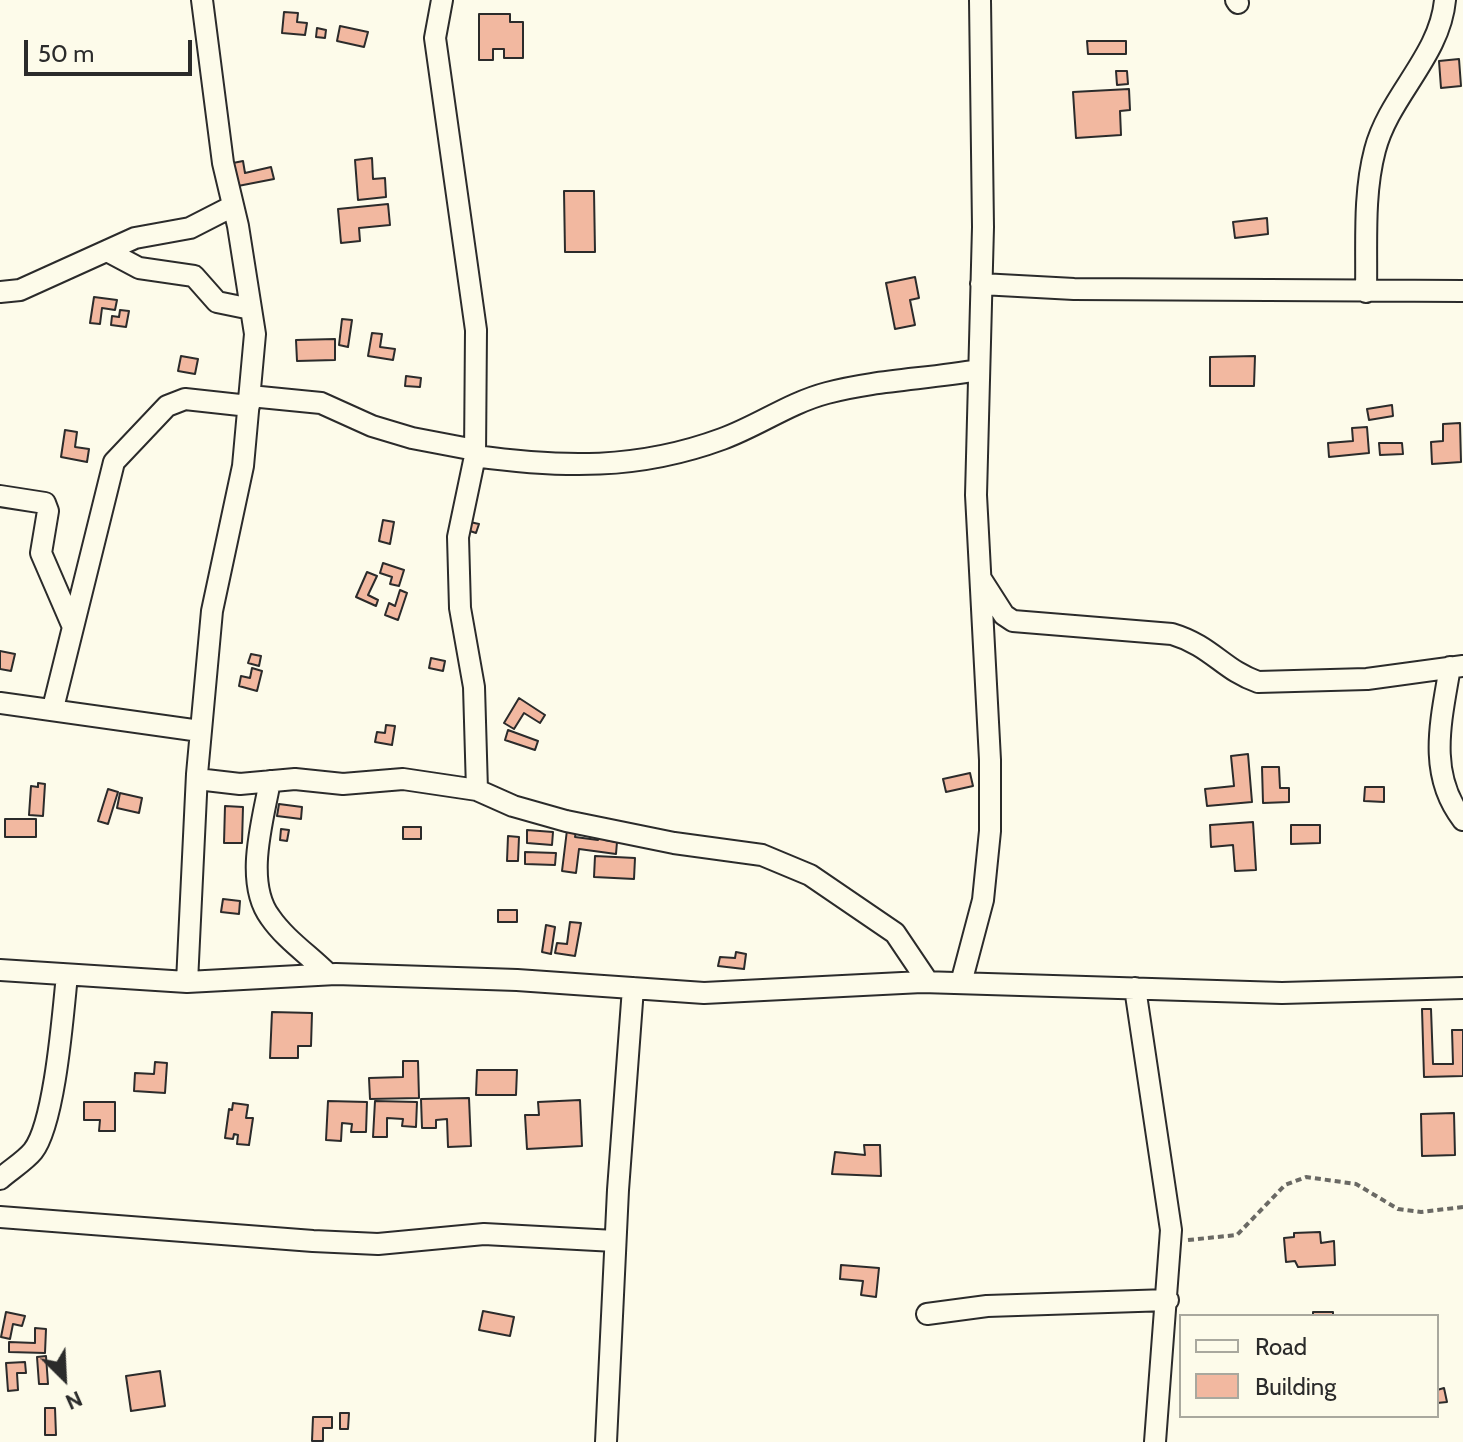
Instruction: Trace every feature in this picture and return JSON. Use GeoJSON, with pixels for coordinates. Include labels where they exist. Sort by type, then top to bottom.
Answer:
{"type":"FeatureCollection","features":[{"type":"Feature","properties":{"kind":"street"},"geometry":{"type":"LineString","coordinates":[[187,982],[200,731],[212,611],[243,466],[255,334],[223,163],[202,0]]}},
{"type":"Feature","properties":{"kind":"street"},"geometry":{"type":"LineString","coordinates":[[442,0],[435,38],[476,330],[475,453],[458,537],[460,608],[474,687],[477,790]]}},
{"type":"Feature","properties":{"kind":"street"},"geometry":{"type":"LineString","coordinates":[[961,983],[983,900],[990,831],[990,760],[979,576],[980,0]]}},
{"type":"Feature","properties":{"kind":"street"},"geometry":{"type":"LineString","coordinates":[[1366,292],[1369,188],[1375,148],[1430,48],[1443,18],[1445,0]]}},
{"type":"Feature","properties":{"kind":"street"},"geometry":{"type":"LineString","coordinates":[[0,292],[20,290],[135,238],[190,228],[233,206]]}},
{"type":"Feature","properties":{"kind":"street"},"geometry":{"type":"LineString","coordinates":[[107,251],[139,268],[194,276],[217,302],[251,309]]}},
{"type":"Feature","properties":{"kind":"street"},"geometry":{"type":"LineString","coordinates":[[981,284],[1074,289],[1463,291]]}},
{"type":"Feature","properties":{"kind":"street"},"geometry":{"type":"LineString","coordinates":[[53,708],[106,484],[114,462],[167,406],[185,399],[321,403],[372,426],[412,438],[475,453],[561,467],[617,464],[723,439],[784,407],[830,392],[978,370]]}},
{"type":"Feature","properties":{"kind":"street"},"geometry":{"type":"LineString","coordinates":[[0,496],[45,503],[48,511],[41,553],[73,627]]}},
{"type":"Feature","properties":{"kind":"street"},"geometry":{"type":"LineString","coordinates":[[979,576],[997,606],[1013,621],[1172,634],[1195,641],[1245,677],[1258,682],[1367,679],[1456,667],[1438,758],[1442,786],[1463,820]]}},
{"type":"Feature","properties":{"kind":"street"},"geometry":{"type":"LineString","coordinates":[[0,703],[200,731]]}},
{"type":"Feature","properties":{"kind":"street"},"geometry":{"type":"LineString","coordinates":[[197,779],[240,784],[295,779],[343,784],[403,779],[477,790],[513,806],[566,821],[674,843],[762,855],[810,875],[895,933],[928,982]]}},
{"type":"Feature","properties":{"kind":"street"},"geometry":{"type":"LineString","coordinates":[[270,781],[257,869],[260,897],[276,924],[328,974]]}},
{"type":"Feature","properties":{"kind":"street"},"geometry":{"type":"LineString","coordinates":[[0,970],[187,982],[328,974],[517,980],[704,993],[928,982],[1282,993],[1463,988]]}},
{"type":"Feature","properties":{"kind":"street"},"geometry":{"type":"LineString","coordinates":[[0,1179],[34,1150],[44,1128],[62,1042],[67,975]]}},
{"type":"Feature","properties":{"kind":"street"},"geometry":{"type":"LineString","coordinates":[[606,1442],[615,1241],[633,988]]}},
{"type":"Feature","properties":{"kind":"street"},"geometry":{"type":"LineString","coordinates":[[1135,988],[1165,1171],[1171,1245],[1155,1442]]}},
{"type":"Feature","properties":{"kind":"street"},"geometry":{"type":"LineString","coordinates":[[0,1217],[365,1243],[484,1234],[615,1241]]}},
{"type":"Feature","properties":{"kind":"street"},"geometry":{"type":"LineString","coordinates":[[927,1314],[960,1307],[1168,1300]]}},
{"type":"Feature","properties":{"kind":"path"},"geometry":{"type":"LineString","coordinates":[[1171,1245],[1237,1235],[1285,1185],[1306,1177],[1356,1184],[1398,1209],[1421,1212],[1463,1207]]}},
{"type":"Feature","properties":{"kind":"building"},"geometry":{"type":"Polygon","coordinates":[[[284,12],[298,13],[297,22],[307,23],[305,35],[282,33],[284,12]]]}},
{"type":"Feature","properties":{"kind":"building"},"geometry":{"type":"Polygon","coordinates":[[[479,14],[510,14],[510,22],[523,22],[523,58],[504,58],[504,49],[493,49],[493,60],[479,60],[479,14]]]}},
{"type":"Feature","properties":{"kind":"building"},"geometry":{"type":"Polygon","coordinates":[[[340,26],[368,32],[364,47],[337,41],[340,26]]]}},
{"type":"Feature","properties":{"kind":"building"},"geometry":{"type":"Polygon","coordinates":[[[317,28],[326,30],[325,38],[316,37],[317,28]]]}},
{"type":"Feature","properties":{"kind":"building"},"geometry":{"type":"Polygon","coordinates":[[[1087,41],[1126,41],[1126,54],[1088,54],[1087,41]]]}},
{"type":"Feature","properties":{"kind":"building"},"geometry":{"type":"Polygon","coordinates":[[[1459,59],[1461,86],[1441,88],[1439,61],[1459,59]]]}},
{"type":"Feature","properties":{"kind":"building"},"geometry":{"type":"Polygon","coordinates":[[[1116,71],[1127,71],[1128,84],[1117,85],[1116,71]]]}},
{"type":"Feature","properties":{"kind":"building"},"geometry":{"type":"Polygon","coordinates":[[[1129,89],[1130,110],[1120,111],[1121,135],[1076,138],[1073,92],[1129,89]]]}},
{"type":"Feature","properties":{"kind":"building"},"geometry":{"type":"Polygon","coordinates":[[[372,158],[373,179],[385,178],[386,197],[358,200],[355,160],[372,158]]]}},
{"type":"Feature","properties":{"kind":"building"},"geometry":{"type":"Polygon","coordinates":[[[243,161],[245,173],[271,167],[274,179],[238,186],[233,163],[243,161]]]}},
{"type":"Feature","properties":{"kind":"building"},"geometry":{"type":"Polygon","coordinates":[[[564,191],[594,191],[595,252],[565,252],[564,191]]]}},
{"type":"Feature","properties":{"kind":"building"},"geometry":{"type":"Polygon","coordinates":[[[388,204],[390,225],[359,228],[360,241],[341,243],[338,209],[388,204]]]}},
{"type":"Feature","properties":{"kind":"building"},"geometry":{"type":"Polygon","coordinates":[[[1267,218],[1268,234],[1235,238],[1233,222],[1267,218]]]}},
{"type":"Feature","properties":{"kind":"building"},"geometry":{"type":"Polygon","coordinates":[[[915,277],[919,298],[910,300],[915,325],[895,329],[886,283],[915,277]]]}},
{"type":"Feature","properties":{"kind":"building"},"geometry":{"type":"Polygon","coordinates":[[[94,297],[117,300],[115,310],[102,308],[100,324],[90,323],[94,297]]]}},
{"type":"Feature","properties":{"kind":"building"},"geometry":{"type":"Polygon","coordinates":[[[120,310],[129,311],[126,327],[111,325],[112,316],[119,317],[120,310]]]}},
{"type":"Feature","properties":{"kind":"building"},"geometry":{"type":"Polygon","coordinates":[[[342,319],[352,320],[348,347],[339,345],[342,319]]]}},
{"type":"Feature","properties":{"kind":"building"},"geometry":{"type":"Polygon","coordinates":[[[372,333],[382,334],[380,347],[395,349],[393,360],[368,356],[372,333]]]}},
{"type":"Feature","properties":{"kind":"building"},"geometry":{"type":"Polygon","coordinates":[[[335,339],[335,360],[297,361],[296,340],[335,339]]]}},
{"type":"Feature","properties":{"kind":"building"},"geometry":{"type":"Polygon","coordinates":[[[181,356],[198,359],[195,374],[178,371],[181,356]]]}},
{"type":"Feature","properties":{"kind":"building"},"geometry":{"type":"Polygon","coordinates":[[[1255,356],[1254,386],[1210,386],[1210,357],[1255,356]]]}},
{"type":"Feature","properties":{"kind":"building"},"geometry":{"type":"Polygon","coordinates":[[[406,376],[421,378],[420,387],[405,386],[406,376]]]}},
{"type":"Feature","properties":{"kind":"building"},"geometry":{"type":"Polygon","coordinates":[[[1392,405],[1393,416],[1369,420],[1367,409],[1392,405]]]}},
{"type":"Feature","properties":{"kind":"building"},"geometry":{"type":"Polygon","coordinates":[[[1460,423],[1461,462],[1432,464],[1431,442],[1443,441],[1443,424],[1460,423]]]}},
{"type":"Feature","properties":{"kind":"building"},"geometry":{"type":"Polygon","coordinates":[[[1367,427],[1369,453],[1329,457],[1328,443],[1353,441],[1352,428],[1367,427]]]}},
{"type":"Feature","properties":{"kind":"building"},"geometry":{"type":"Polygon","coordinates":[[[65,430],[77,432],[75,447],[89,449],[87,462],[61,457],[65,430]]]}},
{"type":"Feature","properties":{"kind":"building"},"geometry":{"type":"Polygon","coordinates":[[[1379,443],[1402,443],[1403,454],[1380,455],[1379,443]]]}},
{"type":"Feature","properties":{"kind":"building"},"geometry":{"type":"Polygon","coordinates":[[[383,520],[394,522],[390,544],[379,541],[383,520]]]}},
{"type":"Feature","properties":{"kind":"building"},"geometry":{"type":"Polygon","coordinates":[[[470,522],[479,524],[476,533],[467,530],[470,522]]]}},
{"type":"Feature","properties":{"kind":"building"},"geometry":{"type":"Polygon","coordinates":[[[383,563],[404,570],[399,586],[390,584],[392,577],[380,573],[383,563]]]}},
{"type":"Feature","properties":{"kind":"building"},"geometry":{"type":"Polygon","coordinates":[[[367,572],[377,576],[368,595],[378,600],[376,606],[356,597],[367,572]]]}},
{"type":"Feature","properties":{"kind":"building"},"geometry":{"type":"Polygon","coordinates":[[[400,590],[407,593],[398,620],[385,615],[389,603],[395,606],[400,590]]]}},
{"type":"Feature","properties":{"kind":"building"},"geometry":{"type":"Polygon","coordinates":[[[0,651],[15,654],[11,671],[0,669],[0,651]]]}},
{"type":"Feature","properties":{"kind":"building"},"geometry":{"type":"Polygon","coordinates":[[[251,654],[261,656],[259,666],[248,663],[251,654]]]}},
{"type":"Feature","properties":{"kind":"building"},"geometry":{"type":"Polygon","coordinates":[[[431,658],[445,661],[443,671],[429,668],[431,658]]]}},
{"type":"Feature","properties":{"kind":"building"},"geometry":{"type":"Polygon","coordinates":[[[252,668],[262,671],[257,691],[239,686],[241,676],[250,678],[252,668]]]}},
{"type":"Feature","properties":{"kind":"building"},"geometry":{"type":"Polygon","coordinates":[[[519,698],[545,715],[540,723],[524,713],[514,729],[504,723],[519,698]]]}},
{"type":"Feature","properties":{"kind":"building"},"geometry":{"type":"Polygon","coordinates":[[[386,725],[395,726],[392,745],[375,742],[377,732],[385,733],[386,725]]]}},
{"type":"Feature","properties":{"kind":"building"},"geometry":{"type":"Polygon","coordinates":[[[508,730],[538,741],[535,750],[505,740],[508,730]]]}},
{"type":"Feature","properties":{"kind":"building"},"geometry":{"type":"Polygon","coordinates":[[[1248,754],[1252,802],[1207,806],[1205,789],[1234,786],[1231,756],[1248,754]]]}},
{"type":"Feature","properties":{"kind":"building"},"geometry":{"type":"Polygon","coordinates":[[[1262,767],[1279,767],[1280,788],[1289,788],[1289,802],[1263,803],[1262,767]]]}},
{"type":"Feature","properties":{"kind":"building"},"geometry":{"type":"Polygon","coordinates":[[[970,773],[973,786],[946,792],[943,779],[970,773]]]}},
{"type":"Feature","properties":{"kind":"building"},"geometry":{"type":"Polygon","coordinates":[[[38,783],[45,784],[43,816],[29,815],[31,786],[38,787],[38,783]]]}},
{"type":"Feature","properties":{"kind":"building"},"geometry":{"type":"Polygon","coordinates":[[[1365,787],[1384,787],[1384,802],[1364,801],[1365,787]]]}},
{"type":"Feature","properties":{"kind":"building"},"geometry":{"type":"Polygon","coordinates":[[[108,789],[118,792],[108,824],[98,821],[108,789]]]}},
{"type":"Feature","properties":{"kind":"building"},"geometry":{"type":"Polygon","coordinates":[[[120,793],[142,798],[139,813],[117,808],[120,793]]]}},
{"type":"Feature","properties":{"kind":"building"},"geometry":{"type":"Polygon","coordinates":[[[279,804],[302,807],[301,819],[277,816],[279,804]]]}},
{"type":"Feature","properties":{"kind":"building"},"geometry":{"type":"Polygon","coordinates":[[[225,806],[243,807],[242,843],[224,843],[225,806]]]}},
{"type":"Feature","properties":{"kind":"building"},"geometry":{"type":"Polygon","coordinates":[[[5,819],[36,819],[36,837],[5,837],[5,819]]]}},
{"type":"Feature","properties":{"kind":"building"},"geometry":{"type":"Polygon","coordinates":[[[1253,822],[1256,870],[1235,871],[1233,845],[1211,847],[1210,825],[1253,822]]]}},
{"type":"Feature","properties":{"kind":"building"},"geometry":{"type":"Polygon","coordinates":[[[1291,825],[1320,825],[1320,843],[1291,844],[1291,825]]]}},
{"type":"Feature","properties":{"kind":"building"},"geometry":{"type":"Polygon","coordinates":[[[403,827],[421,827],[421,839],[403,839],[403,827]]]}},
{"type":"Feature","properties":{"kind":"building"},"geometry":{"type":"Polygon","coordinates":[[[281,829],[289,830],[287,841],[280,840],[281,829]]]}},
{"type":"Feature","properties":{"kind":"building"},"geometry":{"type":"Polygon","coordinates":[[[527,830],[553,832],[552,845],[527,843],[527,830]]]}},
{"type":"Feature","properties":{"kind":"building"},"geometry":{"type":"Polygon","coordinates":[[[567,830],[576,832],[575,837],[598,840],[600,831],[606,832],[605,840],[617,842],[616,854],[579,849],[576,873],[562,871],[567,830]]]}},
{"type":"Feature","properties":{"kind":"building"},"geometry":{"type":"Polygon","coordinates":[[[508,836],[519,837],[518,861],[507,861],[508,836]]]}},
{"type":"Feature","properties":{"kind":"building"},"geometry":{"type":"Polygon","coordinates":[[[525,852],[556,853],[555,865],[525,864],[525,852]]]}},
{"type":"Feature","properties":{"kind":"building"},"geometry":{"type":"Polygon","coordinates":[[[595,856],[635,858],[634,879],[594,877],[595,856]]]}},
{"type":"Feature","properties":{"kind":"building"},"geometry":{"type":"Polygon","coordinates":[[[223,899],[240,901],[239,914],[221,912],[223,899]]]}},
{"type":"Feature","properties":{"kind":"building"},"geometry":{"type":"Polygon","coordinates":[[[498,910],[517,910],[517,922],[498,922],[498,910]]]}},
{"type":"Feature","properties":{"kind":"building"},"geometry":{"type":"Polygon","coordinates":[[[570,922],[581,923],[575,956],[555,953],[557,943],[567,944],[570,922]]]}},
{"type":"Feature","properties":{"kind":"building"},"geometry":{"type":"Polygon","coordinates":[[[546,925],[555,927],[551,954],[542,952],[546,925]]]}},
{"type":"Feature","properties":{"kind":"building"},"geometry":{"type":"Polygon","coordinates":[[[736,952],[746,954],[744,969],[718,966],[720,957],[735,958],[736,952]]]}},
{"type":"Feature","properties":{"kind":"building"},"geometry":{"type":"Polygon","coordinates":[[[1422,1009],[1431,1009],[1433,1064],[1453,1064],[1452,1030],[1463,1030],[1463,1076],[1424,1077],[1422,1009]]]}},
{"type":"Feature","properties":{"kind":"building"},"geometry":{"type":"Polygon","coordinates":[[[272,1012],[312,1013],[311,1046],[298,1046],[298,1058],[270,1058],[272,1012]]]}},
{"type":"Feature","properties":{"kind":"building"},"geometry":{"type":"Polygon","coordinates":[[[403,1061],[418,1061],[419,1098],[370,1099],[369,1078],[403,1077],[403,1061]]]}},
{"type":"Feature","properties":{"kind":"building"},"geometry":{"type":"Polygon","coordinates":[[[155,1062],[167,1063],[165,1093],[134,1091],[135,1073],[154,1074],[155,1062]]]}},
{"type":"Feature","properties":{"kind":"building"},"geometry":{"type":"Polygon","coordinates":[[[477,1070],[517,1070],[516,1095],[476,1095],[477,1070]]]}},
{"type":"Feature","properties":{"kind":"building"},"geometry":{"type":"Polygon","coordinates":[[[469,1098],[471,1146],[448,1147],[447,1119],[436,1120],[436,1128],[422,1128],[421,1099],[469,1098]]]}},
{"type":"Feature","properties":{"kind":"building"},"geometry":{"type":"Polygon","coordinates":[[[580,1100],[582,1146],[527,1149],[525,1115],[539,1115],[538,1102],[580,1100]]]}},
{"type":"Feature","properties":{"kind":"building"},"geometry":{"type":"Polygon","coordinates":[[[328,1101],[367,1102],[366,1132],[351,1132],[352,1124],[342,1123],[341,1141],[326,1140],[328,1101]]]}},
{"type":"Feature","properties":{"kind":"building"},"geometry":{"type":"Polygon","coordinates":[[[375,1101],[417,1102],[416,1127],[402,1126],[403,1119],[387,1118],[387,1137],[373,1137],[375,1101]]]}},
{"type":"Feature","properties":{"kind":"building"},"geometry":{"type":"Polygon","coordinates":[[[84,1102],[115,1102],[115,1131],[99,1131],[100,1120],[84,1120],[84,1102]]]}},
{"type":"Feature","properties":{"kind":"building"},"geometry":{"type":"Polygon","coordinates":[[[233,1103],[248,1105],[246,1118],[253,1118],[249,1145],[237,1144],[238,1135],[234,1134],[233,1139],[225,1138],[229,1109],[232,1110],[233,1103]]]}},
{"type":"Feature","properties":{"kind":"building"},"geometry":{"type":"Polygon","coordinates":[[[1454,1113],[1455,1155],[1422,1156],[1421,1114],[1454,1113]]]}},
{"type":"Feature","properties":{"kind":"building"},"geometry":{"type":"Polygon","coordinates":[[[864,1145],[880,1145],[881,1176],[832,1174],[835,1152],[865,1155],[864,1145]]]}},
{"type":"Feature","properties":{"kind":"building"},"geometry":{"type":"Polygon","coordinates":[[[1320,1232],[1321,1243],[1334,1241],[1335,1265],[1298,1267],[1295,1261],[1286,1262],[1284,1238],[1294,1237],[1294,1233],[1320,1232]]]}},
{"type":"Feature","properties":{"kind":"building"},"geometry":{"type":"Polygon","coordinates":[[[841,1265],[879,1268],[876,1297],[861,1295],[863,1281],[840,1279],[841,1265]]]}},
{"type":"Feature","properties":{"kind":"building"},"geometry":{"type":"Polygon","coordinates":[[[483,1311],[514,1317],[510,1336],[479,1330],[483,1311]]]}},
{"type":"Feature","properties":{"kind":"building"},"geometry":{"type":"Polygon","coordinates":[[[6,1312],[25,1316],[22,1326],[13,1324],[10,1339],[1,1337],[6,1312]]]}},
{"type":"Feature","properties":{"kind":"building"},"geometry":{"type":"Polygon","coordinates":[[[35,1328],[46,1329],[45,1353],[9,1352],[9,1342],[35,1343],[35,1328]]]}},
{"type":"Feature","properties":{"kind":"building"},"geometry":{"type":"Polygon","coordinates":[[[46,1356],[48,1384],[39,1384],[37,1357],[46,1356]]]}},
{"type":"Feature","properties":{"kind":"building"},"geometry":{"type":"Polygon","coordinates":[[[25,1362],[26,1373],[17,1373],[18,1390],[8,1391],[6,1363],[25,1362]]]}},
{"type":"Feature","properties":{"kind":"building"},"geometry":{"type":"Polygon","coordinates":[[[160,1371],[165,1406],[131,1411],[126,1376],[160,1371]]]}},
{"type":"Feature","properties":{"kind":"building"},"geometry":{"type":"Polygon","coordinates":[[[1444,1388],[1447,1402],[1439,1403],[1439,1389],[1444,1388]]]}},
{"type":"Feature","properties":{"kind":"building"},"geometry":{"type":"Polygon","coordinates":[[[45,1408],[55,1408],[56,1435],[45,1435],[45,1408]]]}},
{"type":"Feature","properties":{"kind":"building"},"geometry":{"type":"Polygon","coordinates":[[[340,1413],[349,1413],[348,1429],[340,1429],[340,1413]]]}},
{"type":"Feature","properties":{"kind":"building"},"geometry":{"type":"Polygon","coordinates":[[[313,1417],[332,1417],[332,1428],[323,1428],[323,1441],[312,1441],[313,1417]]]}}]}
